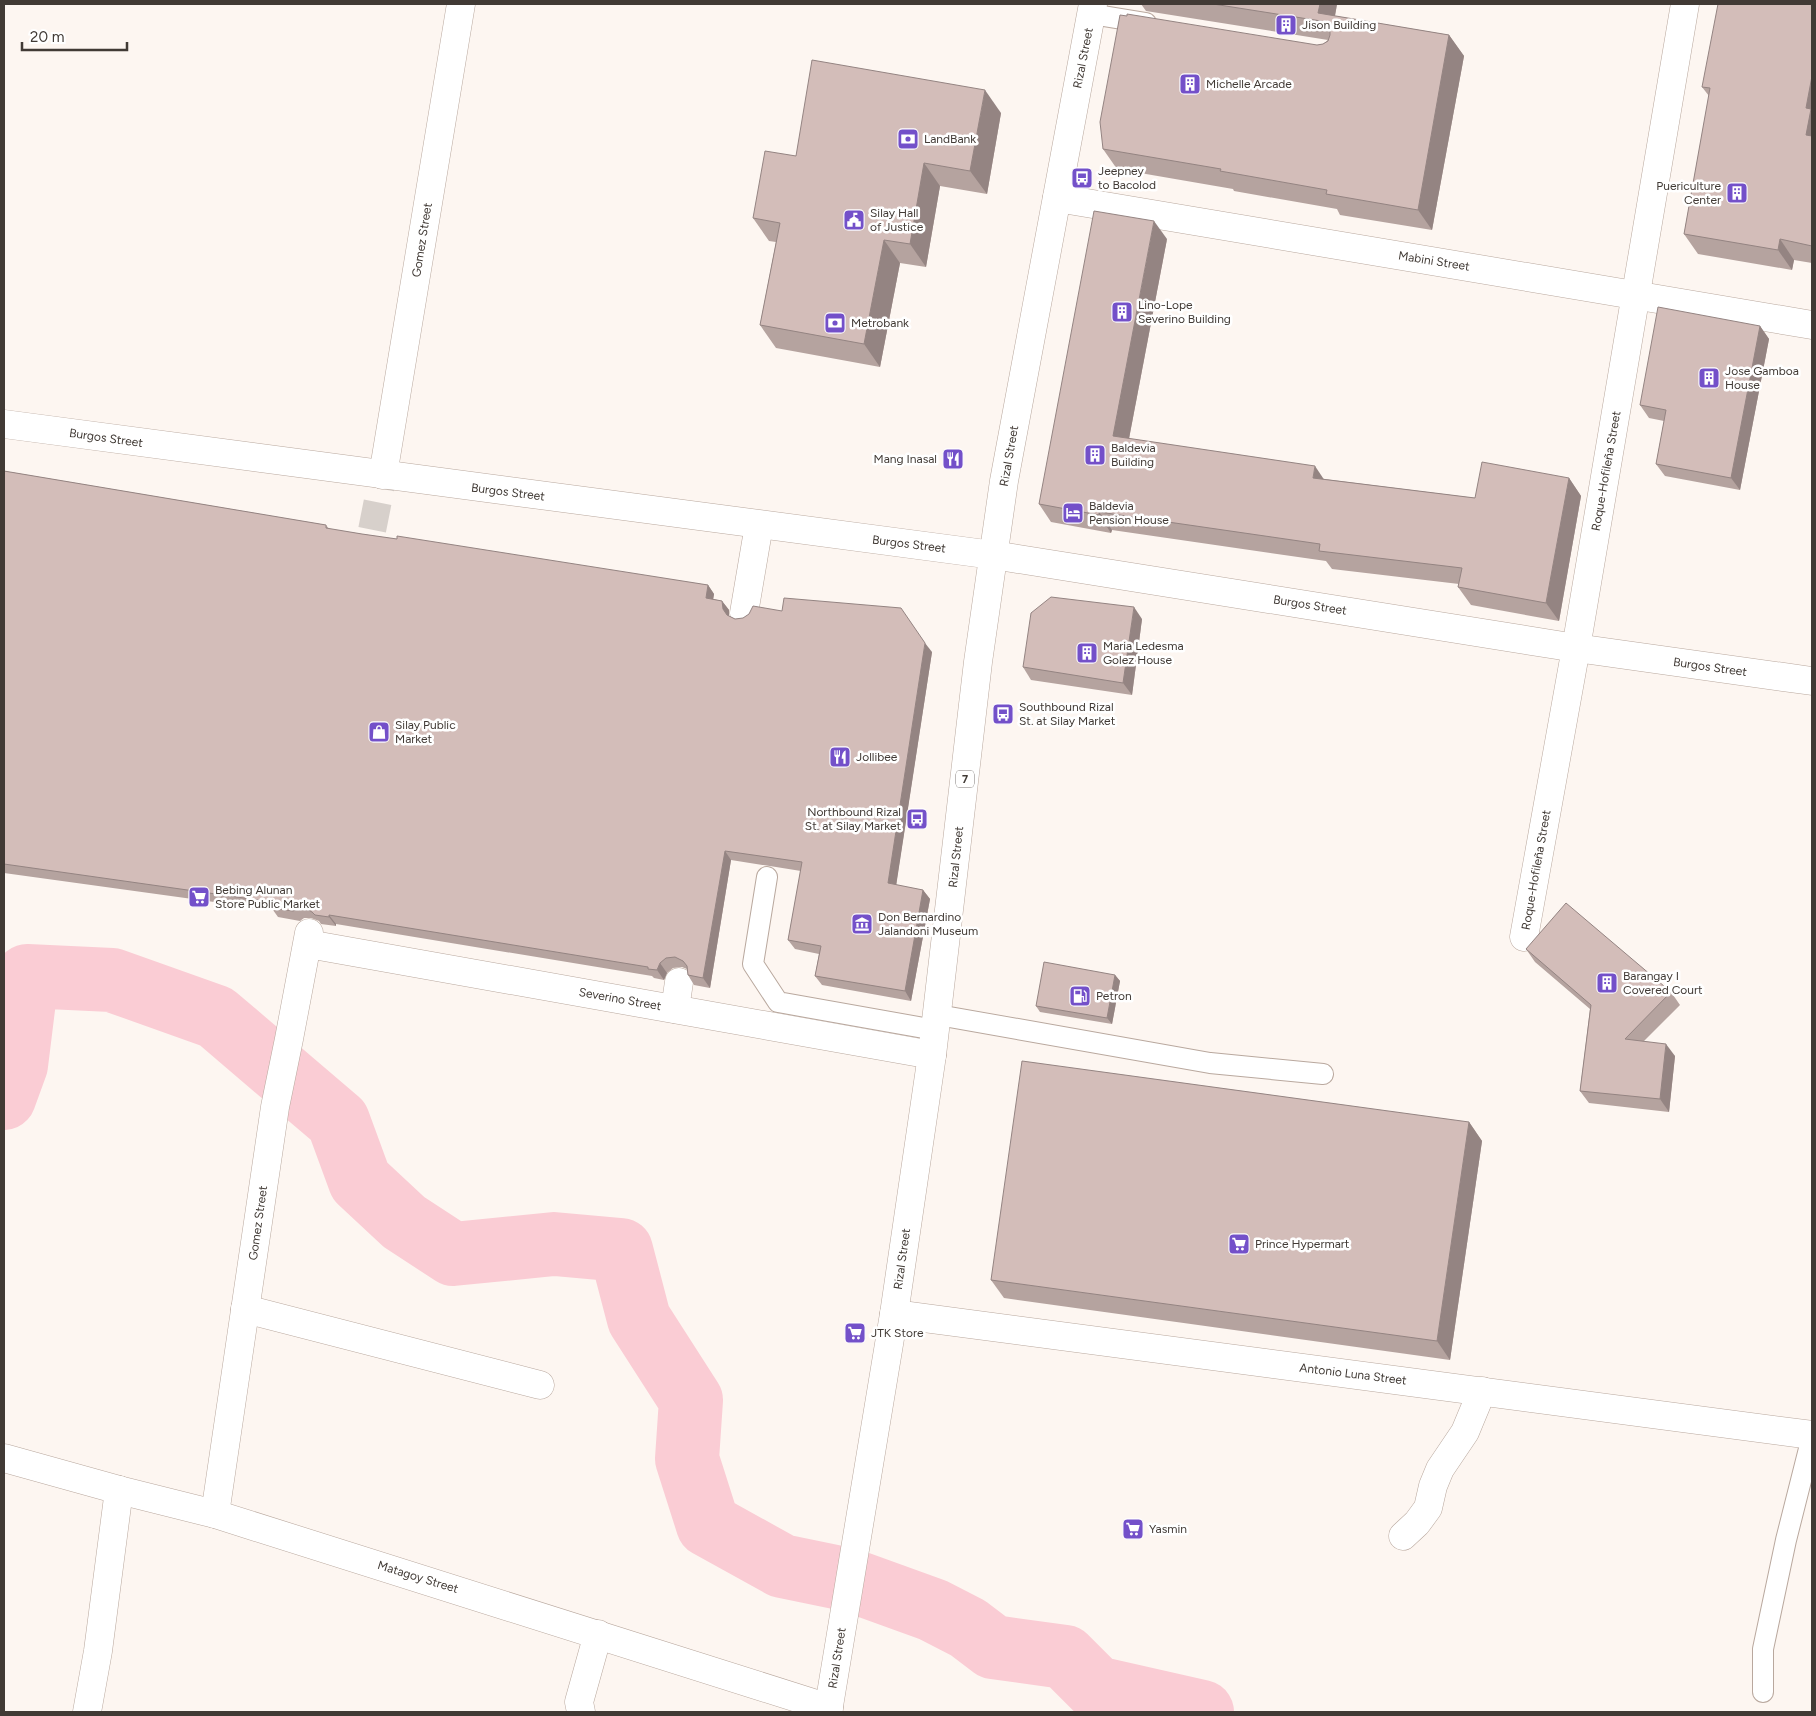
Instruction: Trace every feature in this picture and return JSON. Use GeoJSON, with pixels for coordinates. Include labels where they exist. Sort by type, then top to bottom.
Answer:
{"type":"FeatureCollection","features":[{"type":"Feature","properties":{"kind":"street","name":"Gomez Street"},"geometry":{"type":"LineString","coordinates":[[383,476],[461,4]]}},
{"type":"Feature","properties":{"kind":"street","name":"Roque-Hofileña Street"},"geometry":{"type":"LineString","coordinates":[[1524,937],[1576,648],[1685,4]]}},
{"type":"Feature","properties":{"kind":"street","name":"Rizal Street"},"geometry":{"type":"LineString","coordinates":[[829,1710],[894,1314],[935,1033],[978,662],[1004,481],[1092,9]]}},
{"type":"Feature","properties":{"kind":"street","name":"Mabini Street"},"geometry":{"type":"LineString","coordinates":[[1056,198],[1812,325]]}},
{"type":"Feature","properties":{"kind":"street","name":"Burgos Street"},"geometry":{"type":"LineString","coordinates":[[4,424],[383,476],[993,555],[1576,648],[1812,681]]}},
{"type":"Feature","properties":{"kind":"street"},"geometry":{"type":"LineString","coordinates":[[744,613],[759,525]]}},
{"type":"Feature","properties":{"kind":"street","name":"Gomez Street"},"geometry":{"type":"LineString","coordinates":[[215,1514],[275,1107],[308,938]]}},
{"type":"Feature","properties":{"kind":"street","name":"Severino Street"},"geometry":{"type":"LineString","coordinates":[[308,938],[675,1009],[935,1033]]}},
{"type":"Feature","properties":{"kind":"street"},"geometry":{"type":"LineString","coordinates":[[675,1009],[679,982]]}},
{"type":"Feature","properties":{"kind":"street"},"geometry":{"type":"LineString","coordinates":[[245,1309],[540,1385]]}},
{"type":"Feature","properties":{"kind":"street","name":"Antonio Luna Street"},"geometry":{"type":"LineString","coordinates":[[894,1314],[1812,1436]]}},
{"type":"Feature","properties":{"kind":"street"},"geometry":{"type":"LineString","coordinates":[[1403,1536],[1417,1524],[1428,1508],[1433,1486],[1440,1469],[1465,1432],[1482,1391]]}},
{"type":"Feature","properties":{"kind":"street","name":"Matagoy Street"},"geometry":{"type":"LineString","coordinates":[[4,1458],[215,1514],[598,1634],[829,1710]]}},
{"type":"Feature","properties":{"kind":"street"},"geometry":{"type":"LineString","coordinates":[[87,1712],[98,1651],[119,1490]]}},
{"type":"Feature","properties":{"kind":"street"},"geometry":{"type":"LineString","coordinates":[[581,1712],[579,1702],[598,1634]]}},
{"type":"Feature","properties":{"kind":"lane"},"geometry":{"type":"LineString","coordinates":[[1092,9],[1169,26]]}},
{"type":"Feature","properties":{"kind":"lane"},"geometry":{"type":"LineString","coordinates":[[767,877],[753,964],[778,1002],[935,1033],[1323,1074]]}},
{"type":"Feature","properties":{"kind":"lane"},"geometry":{"type":"LineString","coordinates":[[1763,1692],[1763,1649],[1786,1540],[1812,1436]]}},
{"type":"Feature","properties":{"kind":"building"},"geometry":{"type":"Polygon","coordinates":[[[1213,4],[1320,4],[1318,13],[1449,35],[1418,210],[1326,194],[1327,190],[1220,171],[1221,169],[1103,149],[1100,122],[1120,15],[1127,16],[1127,14],[1317,45],[1328,41],[1330,35],[1330,29],[1327,24],[1321,21],[1213,4]]]}},
{"type":"Feature","properties":{"kind":"building"},"geometry":{"type":"Polygon","coordinates":[[[1718,4],[1812,4],[1812,76],[1806,108],[1811,109],[1806,135],[1812,136],[1812,246],[1780,239],[1778,250],[1684,234],[1710,88],[1702,87],[1718,4]]]}},
{"type":"Feature","properties":{"kind":"building"},"geometry":{"type":"Polygon","coordinates":[[[812,60],[985,90],[970,171],[924,163],[910,244],[884,240],[864,344],[760,325],[780,223],[753,218],[765,151],[796,156],[812,60]]]}},
{"type":"Feature","properties":{"kind":"building"},"geometry":{"type":"Polygon","coordinates":[[[1094,211],[1154,221],[1113,436],[1315,466],[1313,478],[1475,498],[1482,462],[1569,478],[1546,603],[1458,587],[1462,568],[1319,551],[1320,544],[1099,512],[1099,515],[1039,504],[1094,211]]]}},
{"type":"Feature","properties":{"kind":"building","name":"Jose Gamboa House"},"geometry":{"type":"Polygon","coordinates":[[[1658,307],[1760,326],[1731,478],[1656,464],[1666,410],[1640,405],[1658,307]]]}},
{"type":"Feature","properties":{"kind":"building","name":"Silay Public Market"},"geometry":{"type":"Polygon","coordinates":[[[4,471],[326,525],[326,528],[362,534],[397,539],[397,536],[708,585],[706,598],[722,601],[723,609],[727,615],[735,619],[743,618],[749,614],[753,606],[782,611],[784,598],[901,608],[925,643],[888,883],[923,890],[905,991],[815,976],[821,946],[788,940],[802,862],[725,851],[703,978],[688,975],[687,966],[683,961],[675,957],[666,958],[660,963],[657,970],[648,969],[648,967],[329,915],[329,917],[315,915],[305,908],[293,911],[271,908],[272,902],[4,864],[4,471]]]}},
{"type":"Feature","properties":{"kind":"building","name":"Maria Ledesma Golez House"},"geometry":{"type":"Polygon","coordinates":[[[1051,597],[1134,607],[1123,683],[1023,667],[1031,613],[1051,597]]]}},
{"type":"Feature","properties":{"kind":"building"},"geometry":{"type":"Polygon","coordinates":[[[1566,903],[1671,992],[1625,1039],[1666,1044],[1660,1099],[1580,1091],[1591,1005],[1526,949],[1566,903]]]}},
{"type":"Feature","properties":{"kind":"building","name":"Petron"},"geometry":{"type":"Polygon","coordinates":[[[1044,962],[1115,975],[1107,1018],[1036,1006],[1044,962]]]}},
{"type":"Feature","properties":{"kind":"building","name":"Prince Hypermart"},"geometry":{"type":"Polygon","coordinates":[[[1022,1061],[1469,1122],[1437,1341],[991,1280],[1022,1061]]]}},
{"type":"Feature","properties":{"kind":"waterway"},"geometry":{"type":"LineString","coordinates":[[4,1098],[16,1065],[27,976],[112,980],[216,1017],[338,1121],[360,1181],[404,1222],[453,1254],[554,1244],[621,1250],[639,1319],[691,1400],[687,1459],[708,1525],[782,1566],[850,1580],[933,1610],[968,1628],[993,1647],[1065,1657],[1096,1688],[1202,1712]]}},
{"type":"Feature","properties":{"kind":"tunnel"},"geometry":{"type":"LineString","coordinates":[[364,571],[383,475]]}},
{"type":"Feature","properties":{"kind":"place","name":"Jison Building"},"geometry":{"type":"Point","coordinates":[1286,25]}},
{"type":"Feature","properties":{"kind":"place","name":"Michelle Arcade"},"geometry":{"type":"Point","coordinates":[1190,84]}},
{"type":"Feature","properties":{"kind":"place","name":"LandBank"},"geometry":{"type":"Point","coordinates":[908,139]}},
{"type":"Feature","properties":{"kind":"place","name":"Jeepney to Bacolod"},"geometry":{"type":"Point","coordinates":[1082,178]}},
{"type":"Feature","properties":{"kind":"place","name":"Puericulture Center"},"geometry":{"type":"Point","coordinates":[1737,193]}},
{"type":"Feature","properties":{"kind":"place","name":"Silay Hall of Justice"},"geometry":{"type":"Point","coordinates":[854,220]}},
{"type":"Feature","properties":{"kind":"place","name":"Lino-Lope Severino Building"},"geometry":{"type":"Point","coordinates":[1122,312]}},
{"type":"Feature","properties":{"kind":"place","name":"Metrobank"},"geometry":{"type":"Point","coordinates":[835,323]}},
{"type":"Feature","properties":{"kind":"place","name":"Jose Gamboa House"},"geometry":{"type":"Point","coordinates":[1709,378]}},
{"type":"Feature","properties":{"kind":"place","name":"Baldevia Building"},"geometry":{"type":"Point","coordinates":[1095,455]}},
{"type":"Feature","properties":{"kind":"place","name":"Mang Inasal"},"geometry":{"type":"Point","coordinates":[953,459]}},
{"type":"Feature","properties":{"kind":"place","name":"Baldevia Pension House"},"geometry":{"type":"Point","coordinates":[1073,513]}},
{"type":"Feature","properties":{"kind":"place","name":"Maria Ledesma Golez House"},"geometry":{"type":"Point","coordinates":[1087,653]}},
{"type":"Feature","properties":{"kind":"place","name":"Southbound Rizal St. at Silay Market"},"geometry":{"type":"Point","coordinates":[1003,714]}},
{"type":"Feature","properties":{"kind":"place","name":"Silay Public Market"},"geometry":{"type":"Point","coordinates":[379,732]}},
{"type":"Feature","properties":{"kind":"place","name":"Jollibee"},"geometry":{"type":"Point","coordinates":[840,757]}},
{"type":"Feature","properties":{"kind":"place","name":"Northbound Rizal St. at Silay Market"},"geometry":{"type":"Point","coordinates":[917,819]}},
{"type":"Feature","properties":{"kind":"place","name":"Bebing Alunan Store Public Market"},"geometry":{"type":"Point","coordinates":[199,897]}},
{"type":"Feature","properties":{"kind":"place","name":"Don Bernardino Jalandoni Museum"},"geometry":{"type":"Point","coordinates":[862,924]}},
{"type":"Feature","properties":{"kind":"place","name":"Barangay I Covered Court"},"geometry":{"type":"Point","coordinates":[1607,983]}},
{"type":"Feature","properties":{"kind":"place","name":"Petron"},"geometry":{"type":"Point","coordinates":[1080,996]}},
{"type":"Feature","properties":{"kind":"place","name":"Prince Hypermart"},"geometry":{"type":"Point","coordinates":[1239,1244]}},
{"type":"Feature","properties":{"kind":"place","name":"JTK Store"},"geometry":{"type":"Point","coordinates":[855,1333]}},
{"type":"Feature","properties":{"kind":"place","name":"Yasmin"},"geometry":{"type":"Point","coordinates":[1133,1529]}}]}
